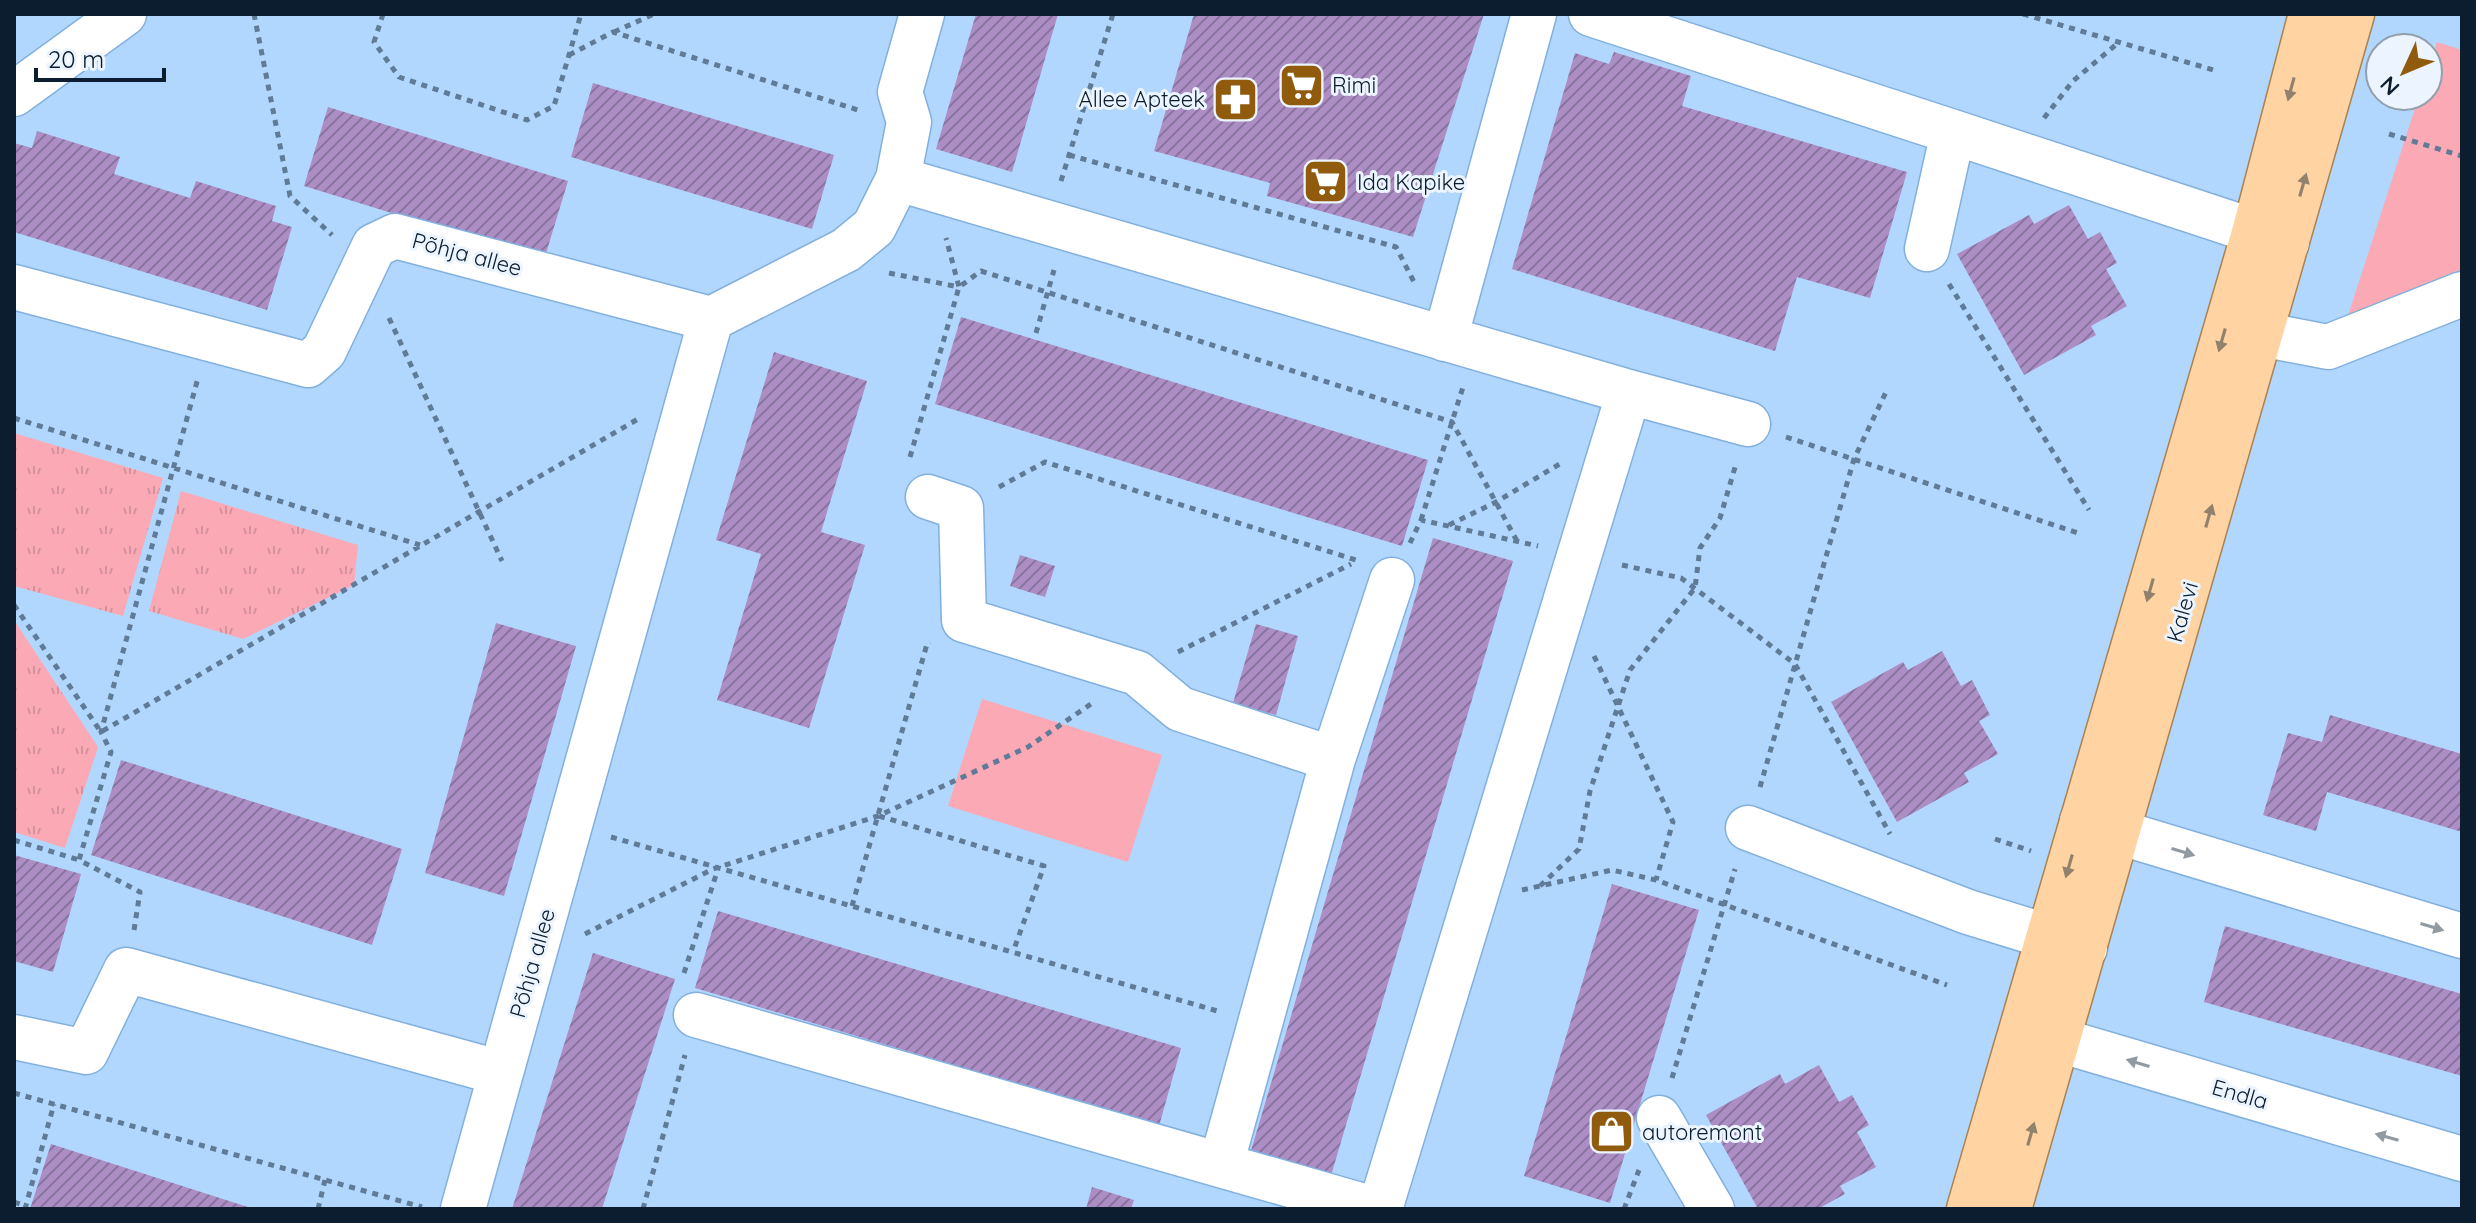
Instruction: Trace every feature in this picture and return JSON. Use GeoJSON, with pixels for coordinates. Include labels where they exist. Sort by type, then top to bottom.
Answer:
{"type":"FeatureCollection","features":[{"type":"Feature","properties":{"kind":"main road","name":"Kalevi"},"geometry":{"type":"LineString","coordinates":[[2100,827],[2261,334],[2270,237],[2311,14]]}},
{"type":"Feature","properties":{"kind":"main road","name":"Kalevi"},"geometry":{"type":"LineString","coordinates":[[2009,1209],[2038,1041],[2066,942],[2270,237],[2352,14]]}},
{"type":"Feature","properties":{"kind":"main road","name":"Kalevi"},"geometry":{"type":"LineString","coordinates":[[1969,1209],[2038,1041]]}},
{"type":"Feature","properties":{"kind":"street"},"geometry":{"type":"LineString","coordinates":[[14,94],[124,14]]}},
{"type":"Feature","properties":{"kind":"street"},"geometry":{"type":"LineString","coordinates":[[711,319],[846,250],[874,227],[898,179],[909,122],[900,92],[922,14]]}},
{"type":"Feature","properties":{"kind":"street"},"geometry":{"type":"LineString","coordinates":[[1460,343],[1534,14]]}},
{"type":"Feature","properties":{"kind":"street"},"geometry":{"type":"LineString","coordinates":[[1591,14],[2270,237]]}},
{"type":"Feature","properties":{"kind":"street"},"geometry":{"type":"LineString","coordinates":[[1927,249],[1953,132]]}},
{"type":"Feature","properties":{"kind":"street"},"geometry":{"type":"LineString","coordinates":[[898,179],[1460,343],[1624,406],[1748,424]]}},
{"type":"Feature","properties":{"kind":"street","name":"Põhja allee"},"geometry":{"type":"LineString","coordinates":[[14,287],[308,365],[324,351],[374,246],[395,236],[711,319],[463,1209]]}},
{"type":"Feature","properties":{"kind":"street"},"geometry":{"type":"LineString","coordinates":[[2261,334],[2328,347],[2462,294]]}},
{"type":"Feature","properties":{"kind":"street"},"geometry":{"type":"LineString","coordinates":[[696,1015],[1377,1209],[1624,406]]}},
{"type":"Feature","properties":{"kind":"street"},"geometry":{"type":"LineString","coordinates":[[944,503],[964,620],[1137,673],[1180,709],[1333,759]]}},
{"type":"Feature","properties":{"kind":"street"},"geometry":{"type":"LineString","coordinates":[[1221,1165],[1333,759],[1392,580]]}},
{"type":"Feature","properties":{"kind":"street"},"geometry":{"type":"LineString","coordinates":[[2100,827],[2462,936]]}},
{"type":"Feature","properties":{"kind":"street"},"geometry":{"type":"LineString","coordinates":[[1748,828],[1968,912],[2066,942]]}},
{"type":"Feature","properties":{"kind":"street"},"geometry":{"type":"LineString","coordinates":[[14,1037],[86,1052],[126,970],[501,1073]]}},
{"type":"Feature","properties":{"kind":"street","name":"Endla"},"geometry":{"type":"LineString","coordinates":[[2038,1041],[2462,1159]]}},
{"type":"Feature","properties":{"kind":"street"},"geometry":{"type":"LineString","coordinates":[[1659,1118],[1712,1209]]}},
{"type":"Feature","properties":{"kind":"path"},"geometry":{"type":"LineString","coordinates":[[383,14],[374,42],[399,77],[527,120],[554,106],[581,14]]}},
{"type":"Feature","properties":{"kind":"path"},"geometry":{"type":"LineString","coordinates":[[569,55],[654,14]]}},
{"type":"Feature","properties":{"kind":"path"},"geometry":{"type":"LineString","coordinates":[[1036,333],[1061,247],[1058,193],[1113,14]]}},
{"type":"Feature","properties":{"kind":"path"},"geometry":{"type":"LineString","coordinates":[[2023,14],[2217,71]]}},
{"type":"Feature","properties":{"kind":"path"},"geometry":{"type":"LineString","coordinates":[[613,32],[874,115],[909,122]]}},
{"type":"Feature","properties":{"kind":"path"},"geometry":{"type":"LineString","coordinates":[[2017,153],[2073,81],[2119,42]]}},
{"type":"Feature","properties":{"kind":"path"},"geometry":{"type":"LineString","coordinates":[[2389,134],[2462,156]]}},
{"type":"Feature","properties":{"kind":"path"},"geometry":{"type":"LineString","coordinates":[[1069,155],[1396,247],[1460,343],[1452,422],[1421,520],[1392,580]]}},
{"type":"Feature","properties":{"kind":"path"},"geometry":{"type":"LineString","coordinates":[[1927,249],[2089,510]]}},
{"type":"Feature","properties":{"kind":"path"},"geometry":{"type":"LineString","coordinates":[[534,959],[719,868],[878,816],[1028,747],[1137,673],[1359,561],[1045,462],[944,503],[902,485],[959,287],[981,271],[1452,422],[1517,542]]}},
{"type":"Feature","properties":{"kind":"path"},"geometry":{"type":"LineString","coordinates":[[101,732],[209,339]]}},
{"type":"Feature","properties":{"kind":"path"},"geometry":{"type":"LineString","coordinates":[[101,732],[691,389]]}},
{"type":"Feature","properties":{"kind":"path"},"geometry":{"type":"LineString","coordinates":[[1448,526],[1543,476],[1624,406]]}},
{"type":"Feature","properties":{"kind":"path"},"geometry":{"type":"LineString","coordinates":[[14,418],[421,546]]}},
{"type":"Feature","properties":{"kind":"path"},"geometry":{"type":"LineString","coordinates":[[1540,886],[1579,849],[1590,791],[1630,670],[1695,588],[1700,548],[1720,518],[1748,424],[2081,534]]}},
{"type":"Feature","properties":{"kind":"path"},"geometry":{"type":"LineString","coordinates":[[1421,520],[1681,578],[1695,588],[1795,664],[1923,894]]}},
{"type":"Feature","properties":{"kind":"path"},"geometry":{"type":"LineString","coordinates":[[1566,598],[1673,822],[1656,880]]}},
{"type":"Feature","properties":{"kind":"path"},"geometry":{"type":"LineString","coordinates":[[14,605],[101,732],[111,752],[79,860]]}},
{"type":"Feature","properties":{"kind":"path"},"geometry":{"type":"LineString","coordinates":[[852,906],[927,644],[964,620]]}},
{"type":"Feature","properties":{"kind":"path"},"geometry":{"type":"LineString","coordinates":[[878,816],[1044,866],[1013,952]]}},
{"type":"Feature","properties":{"kind":"path"},"geometry":{"type":"LineString","coordinates":[[571,825],[1260,1024]]}},
{"type":"Feature","properties":{"kind":"path"},"geometry":{"type":"LineString","coordinates":[[14,840],[79,860],[140,892],[126,970]]}},
{"type":"Feature","properties":{"kind":"path"},"geometry":{"type":"LineString","coordinates":[[1474,900],[1612,870],[1656,880],[1947,985]]}},
{"type":"Feature","properties":{"kind":"path"},"geometry":{"type":"LineString","coordinates":[[14,1093],[430,1209]]}},
{"type":"Feature","properties":{"kind":"path"},"geometry":{"type":"LineString","coordinates":[[14,1202],[26,1208],[54,1104]]}},
{"type":"Feature","properties":{"kind":"path"},"geometry":{"type":"LineString","coordinates":[[318,1209],[325,1180]]}},
{"type":"Feature","properties":{"kind":"green space"},"geometry":{"type":"Polygon","coordinates":[[[2444,44],[2462,50],[2462,276],[2345,325],[2414,112],[2444,112],[2444,44]]]}},
{"type":"Feature","properties":{"kind":"green space"},"geometry":{"type":"Polygon","coordinates":[[[14,433],[163,478],[123,616],[14,586],[14,433]]]}},
{"type":"Feature","properties":{"kind":"green space"},"geometry":{"type":"Polygon","coordinates":[[[181,491],[358,545],[354,585],[243,639],[149,611],[181,491]]]}},
{"type":"Feature","properties":{"kind":"green space"},"geometry":{"type":"Polygon","coordinates":[[[14,620],[98,747],[65,848],[14,832],[14,620]]]}},
{"type":"Feature","properties":{"kind":"green space"},"geometry":{"type":"Polygon","coordinates":[[[982,699],[1162,755],[1128,862],[948,806],[982,699]]]}},
{"type":"Feature","properties":{"kind":"building"},"geometry":{"type":"Polygon","coordinates":[[[976,14],[1058,14],[1012,172],[936,149],[976,14]]]}},
{"type":"Feature","properties":{"kind":"building"},"geometry":{"type":"Polygon","coordinates":[[[1194,14],[1484,14],[1413,237],[1267,196],[1270,183],[1154,151],[1194,14]]]}},
{"type":"Feature","properties":{"kind":"building"},"geometry":{"type":"Polygon","coordinates":[[[1614,52],[1691,76],[1682,106],[1907,172],[1870,298],[1797,277],[1775,351],[1512,269],[1575,53],[1609,64],[1614,52]]]}},
{"type":"Feature","properties":{"kind":"building"},"geometry":{"type":"Polygon","coordinates":[[[593,83],[834,155],[812,229],[571,157],[593,83]]]}},
{"type":"Feature","properties":{"kind":"building"},"geometry":{"type":"Polygon","coordinates":[[[328,107],[568,181],[544,260],[304,186],[328,107]]]}},
{"type":"Feature","properties":{"kind":"building"},"geometry":{"type":"Polygon","coordinates":[[[37,131],[120,157],[114,174],[190,198],[196,181],[276,206],[272,221],[292,227],[267,310],[14,232],[14,143],[32,148],[37,131]]]}},
{"type":"Feature","properties":{"kind":"building"},"geometry":{"type":"Polygon","coordinates":[[[2069,205],[2088,239],[2100,232],[2117,263],[2106,269],[2127,306],[2091,326],[2096,335],[2024,375],[1957,254],[2029,215],[2034,224],[2069,205]]]}},
{"type":"Feature","properties":{"kind":"building"},"geometry":{"type":"Polygon","coordinates":[[[961,317],[1428,460],[1402,546],[935,404],[961,317]]]}},
{"type":"Feature","properties":{"kind":"building"},"geometry":{"type":"Polygon","coordinates":[[[774,352],[867,381],[821,532],[865,545],[809,728],[717,700],[761,554],[716,540],[774,352]]]}},
{"type":"Feature","properties":{"kind":"building"},"geometry":{"type":"Polygon","coordinates":[[[1433,538],[1513,561],[1330,1179],[1250,1154],[1433,538]]]}},
{"type":"Feature","properties":{"kind":"building"},"geometry":{"type":"Polygon","coordinates":[[[1020,555],[1055,566],[1045,597],[1010,586],[1020,555]]]}},
{"type":"Feature","properties":{"kind":"building"},"geometry":{"type":"Polygon","coordinates":[[[496,623],[576,646],[504,896],[425,873],[496,623]]]}},
{"type":"Feature","properties":{"kind":"building"},"geometry":{"type":"Polygon","coordinates":[[[1256,624],[1298,636],[1276,715],[1233,703],[1256,624]]]}},
{"type":"Feature","properties":{"kind":"building"},"geometry":{"type":"Polygon","coordinates":[[[1942,651],[1961,686],[1972,680],[1990,715],[1979,721],[1998,754],[1964,773],[1969,782],[1897,822],[1831,702],[1903,662],[1908,670],[1942,651]]]}},
{"type":"Feature","properties":{"kind":"building"},"geometry":{"type":"Polygon","coordinates":[[[2330,715],[2462,754],[2462,832],[2327,792],[2316,831],[2263,815],[2288,733],[2322,742],[2330,715]]]}},
{"type":"Feature","properties":{"kind":"building"},"geometry":{"type":"Polygon","coordinates":[[[121,760],[402,849],[372,945],[91,855],[121,760]]]}},
{"type":"Feature","properties":{"kind":"building"},"geometry":{"type":"Polygon","coordinates":[[[14,855],[81,874],[53,972],[14,961],[14,855]]]}},
{"type":"Feature","properties":{"kind":"building"},"geometry":{"type":"Polygon","coordinates":[[[1612,884],[1699,910],[1610,1203],[1524,1176],[1612,884]]]}},
{"type":"Feature","properties":{"kind":"building"},"geometry":{"type":"Polygon","coordinates":[[[718,911],[1181,1048],[1159,1126],[695,988],[718,911]]]}},
{"type":"Feature","properties":{"kind":"building"},"geometry":{"type":"Polygon","coordinates":[[[2225,926],[2462,994],[2462,1076],[2204,1002],[2225,926]]]}},
{"type":"Feature","properties":{"kind":"building"},"geometry":{"type":"Polygon","coordinates":[[[593,953],[675,979],[602,1209],[512,1209],[593,953]]]}},
{"type":"Feature","properties":{"kind":"building"},"geometry":{"type":"Polygon","coordinates":[[[1819,1065],[1839,1102],[1852,1095],[1869,1125],[1857,1132],[1876,1167],[1840,1186],[1845,1194],[1818,1209],[1758,1209],[1706,1115],[1780,1074],[1785,1084],[1819,1065]]]}},
{"type":"Feature","properties":{"kind":"building"},"geometry":{"type":"Polygon","coordinates":[[[51,1144],[251,1208],[30,1209],[51,1144]]]}},
{"type":"Feature","properties":{"kind":"building"},"geometry":{"type":"Polygon","coordinates":[[[1092,1187],[1134,1200],[1131,1209],[1086,1209],[1092,1187]]]}},
{"type":"Feature","properties":{"kind":"place","name":"Rimi"},"geometry":{"type":"Point","coordinates":[1301,85]}},
{"type":"Feature","properties":{"kind":"place","name":"Allee Apteek"},"geometry":{"type":"Point","coordinates":[1236,99]}},
{"type":"Feature","properties":{"kind":"place","name":"Ida Kapike"},"geometry":{"type":"Point","coordinates":[1326,182]}},
{"type":"Feature","properties":{"kind":"place","name":"autoremont"},"geometry":{"type":"Point","coordinates":[1611,1132]}}]}
